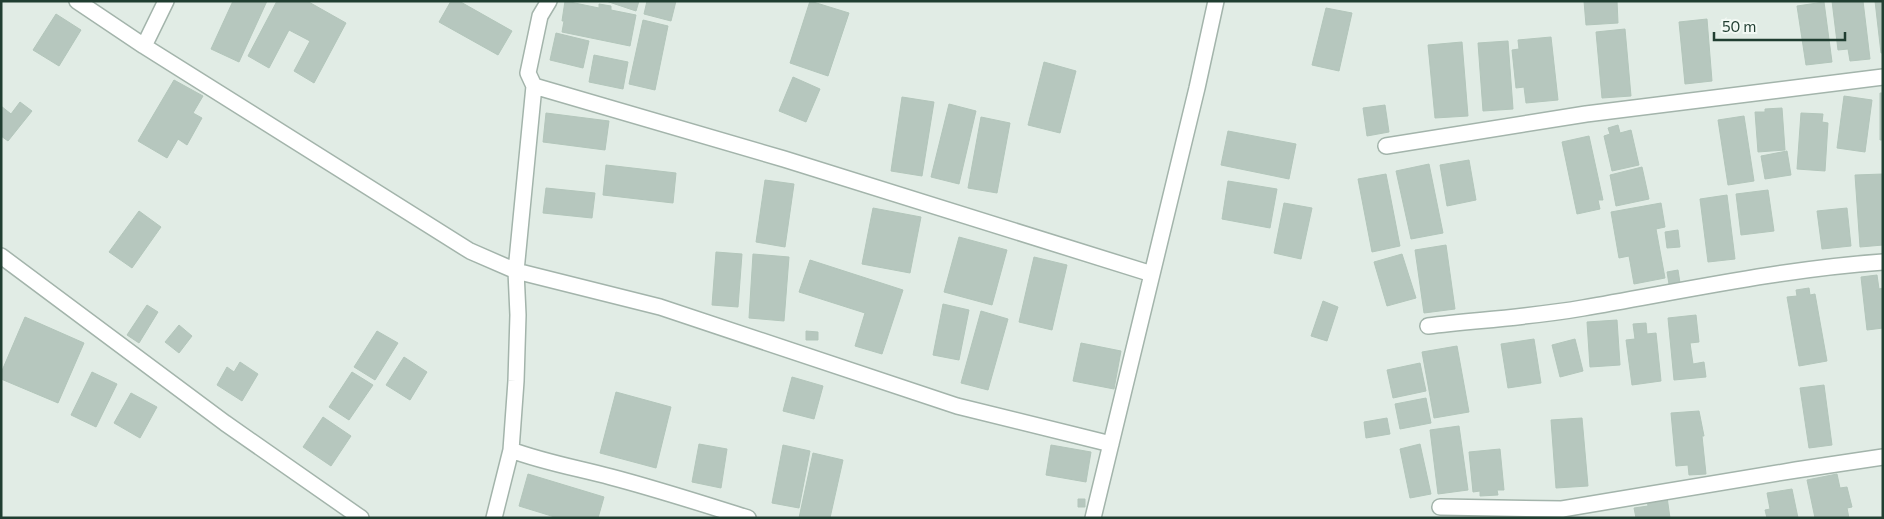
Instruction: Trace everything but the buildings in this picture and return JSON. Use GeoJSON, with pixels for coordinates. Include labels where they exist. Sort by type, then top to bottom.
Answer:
{"type":"FeatureCollection","features":[{"type":"Feature","properties":{"kind":"street"},"geometry":{"type":"LineString","coordinates":[[77,1],[144,46],[470,250],[516,271],[660,307],[957,406],[1111,444]]}},
{"type":"Feature","properties":{"kind":"street"},"geometry":{"type":"LineString","coordinates":[[144,46],[166,1]]}},
{"type":"Feature","properties":{"kind":"street"},"geometry":{"type":"LineString","coordinates":[[494,518],[511,450],[518,315],[516,271],[534,86],[528,73],[540,16],[549,1]]}},
{"type":"Feature","properties":{"kind":"street"},"geometry":{"type":"LineString","coordinates":[[1094,518],[1216,1]]}},
{"type":"Feature","properties":{"kind":"street"},"geometry":{"type":"LineString","coordinates":[[1386,146],[1586,114],[1883,77]]}},
{"type":"Feature","properties":{"kind":"street"},"geometry":{"type":"LineString","coordinates":[[534,86],[784,159],[1152,274]]}},
{"type":"Feature","properties":{"kind":"street"},"geometry":{"type":"LineString","coordinates":[[1,256],[225,423],[361,518]]}},
{"type":"Feature","properties":{"kind":"street"},"geometry":{"type":"LineString","coordinates":[[1428,326],[1580,308],[1716,283],[1842,265],[1883,262]]}},
{"type":"Feature","properties":{"kind":"street"},"geometry":{"type":"LineString","coordinates":[[511,450],[537,460],[635,483],[748,518]]}},
{"type":"Feature","properties":{"kind":"street"},"geometry":{"type":"LineString","coordinates":[[1440,507],[1562,509],[1883,457]]}}]}
